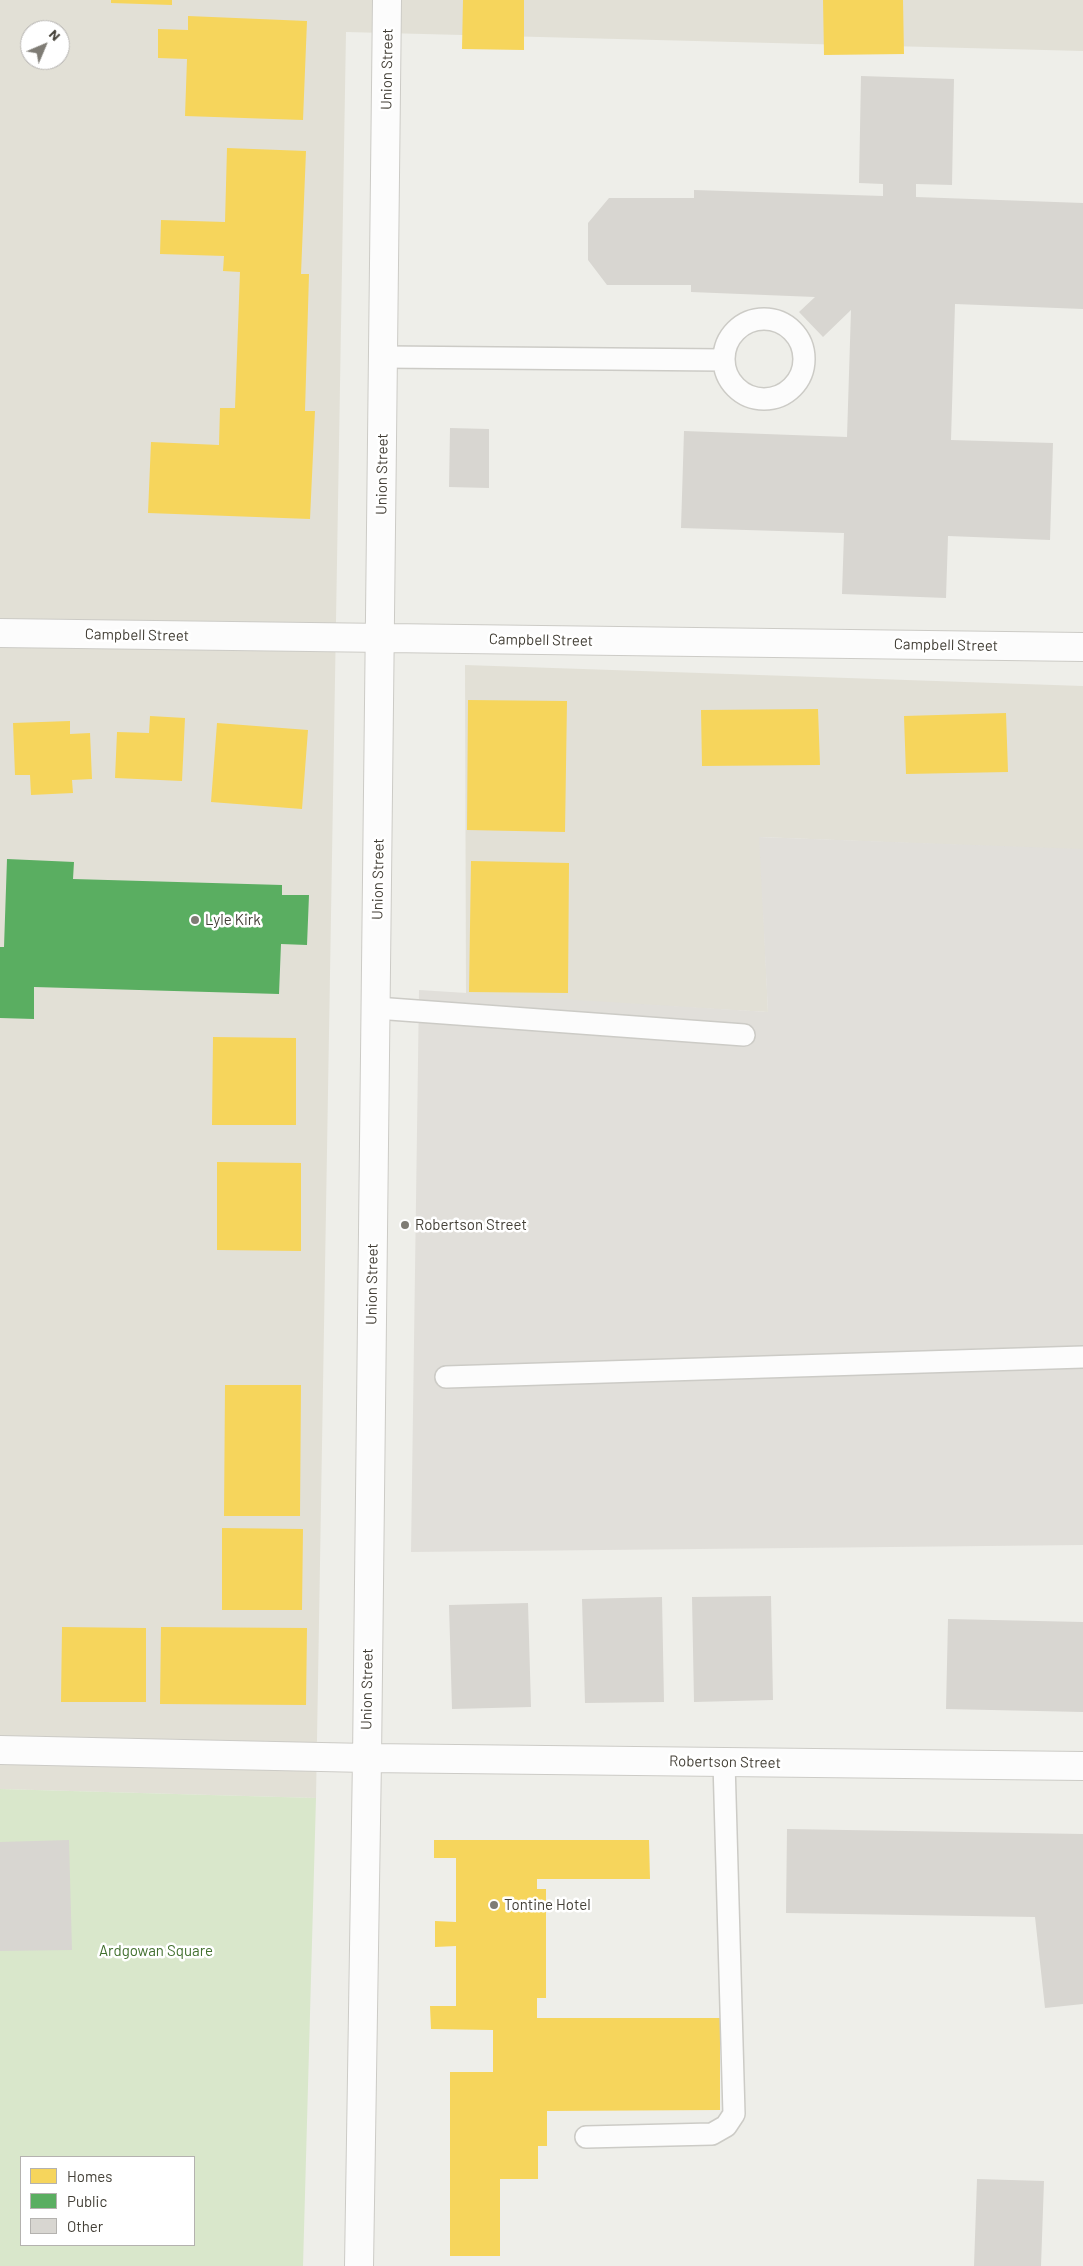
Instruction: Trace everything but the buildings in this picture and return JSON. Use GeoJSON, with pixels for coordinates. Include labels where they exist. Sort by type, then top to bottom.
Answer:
{"type":"FeatureCollection","features":[{"type":"Feature","properties":{"kind":"street","name":"Union Street"},"geometry":{"type":"LineString","coordinates":[[366,1758],[381,638],[387,0]]}},
{"type":"Feature","properties":{"kind":"street","name":"Campbell Street"},"geometry":{"type":"LineString","coordinates":[[0,633],[1083,647]]}},
{"type":"Feature","properties":{"kind":"street"},"geometry":{"type":"LineString","coordinates":[[0,1750],[366,1758],[359,2266]]}},
{"type":"Feature","properties":{"kind":"street","name":"Robertson Street"},"geometry":{"type":"LineString","coordinates":[[366,1758],[1083,1766]]}},
{"type":"Feature","properties":{"kind":"lane"},"geometry":{"type":"LineString","coordinates":[[384,356],[723,360]]}},
{"type":"Feature","properties":{"kind":"lane"},"geometry":{"type":"LineString","coordinates":[[376,1008],[744,1035]]}},
{"type":"Feature","properties":{"kind":"lane"},"geometry":{"type":"LineString","coordinates":[[446,1377],[1083,1357]]}},
{"type":"Feature","properties":{"kind":"lane"},"geometry":{"type":"LineString","coordinates":[[586,2137],[712,2134],[726,2126],[734,2114],[724,1762]]}},
{"type":"Feature","properties":{"kind":"shaded area"},"geometry":{"type":"Polygon","coordinates":[[[0,0],[1083,0],[1083,51],[346,32],[316,1798],[0,1789],[0,0]]]}},
{"type":"Feature","properties":{"kind":"shaded area"},"geometry":{"type":"Polygon","coordinates":[[[465,665],[1083,686],[1083,850],[760,837],[768,1012],[466,995],[465,665]]]}},
{"type":"Feature","properties":{"kind":"shaded area"},"geometry":{"type":"Polygon","coordinates":[[[759,837],[1083,849],[1083,1545],[411,1552],[419,990],[768,1012],[759,837]]]}},
{"type":"Feature","properties":{"kind":"green space","name":"Ardgowan Square"},"geometry":{"type":"Polygon","coordinates":[[[0,1789],[316,1798],[303,2266],[0,2266],[0,1789]]]}},
{"type":"Feature","properties":{"kind":"place","name":"Lyle Kirk"},"geometry":{"type":"Point","coordinates":[195,920]}},
{"type":"Feature","properties":{"kind":"place","name":"Robertson Street"},"geometry":{"type":"Point","coordinates":[405,1225]}},
{"type":"Feature","properties":{"kind":"place","name":"Tontine Hotel"},"geometry":{"type":"Point","coordinates":[494,1905]}}]}
